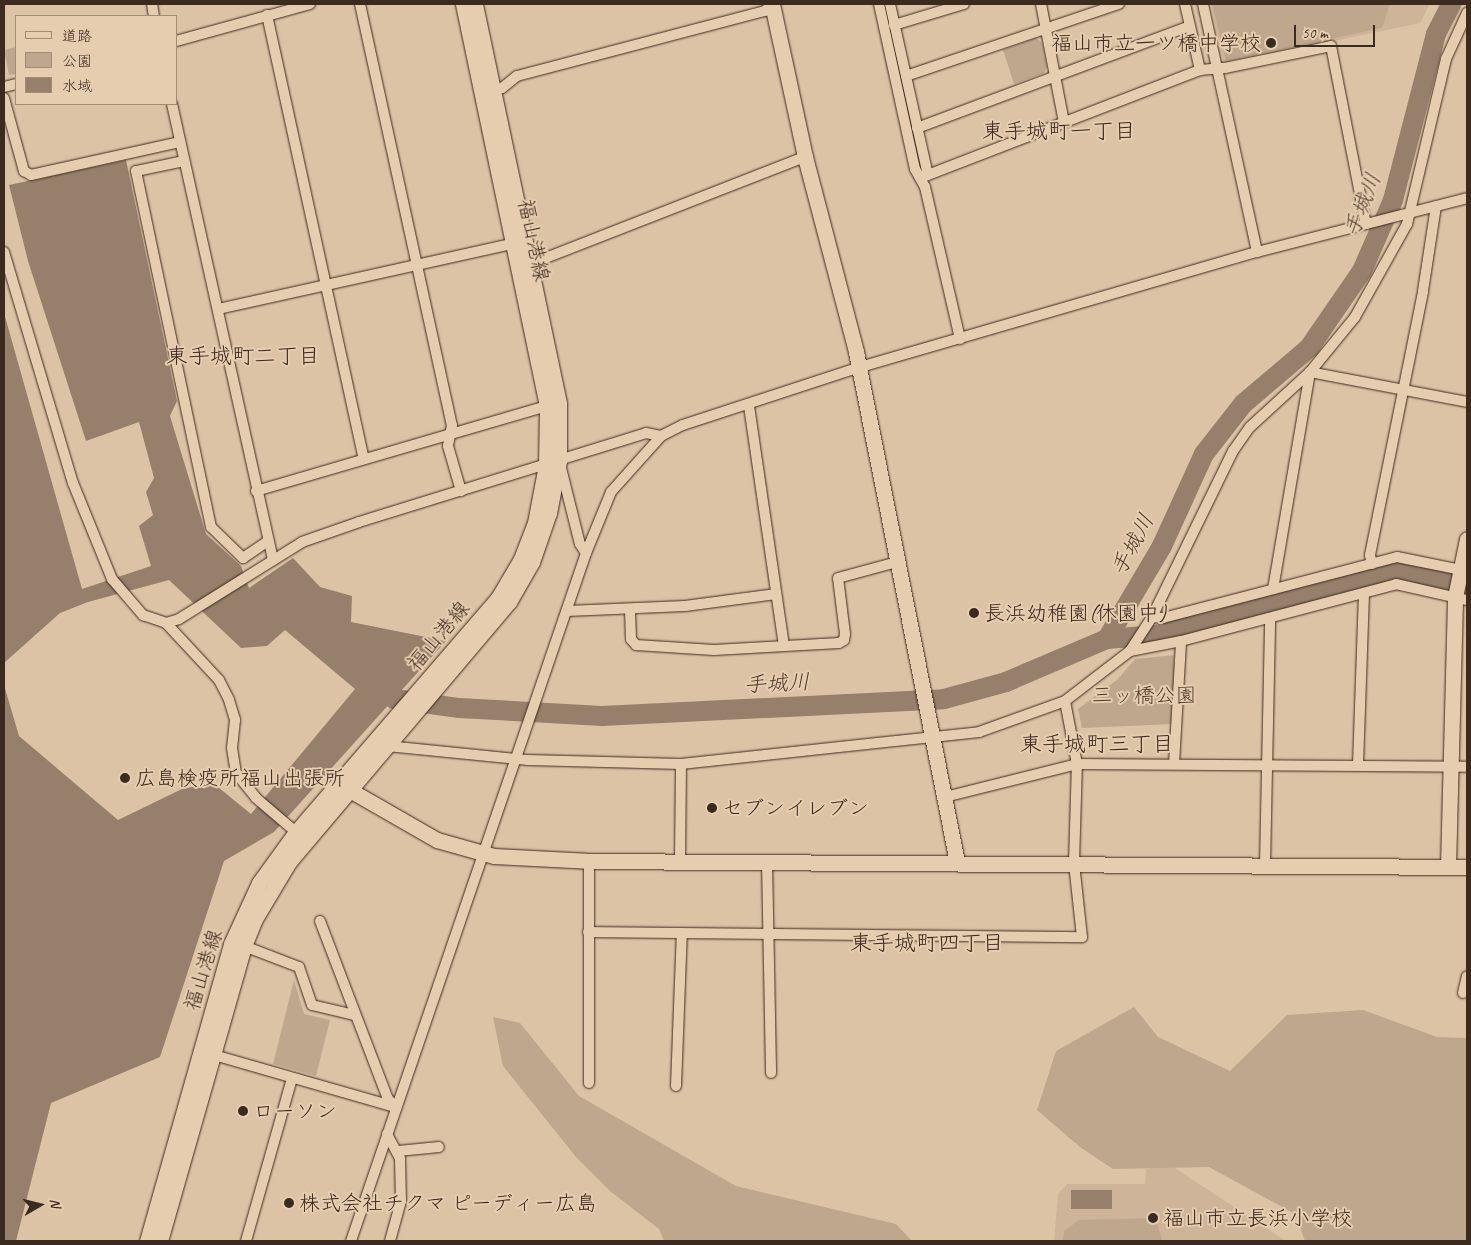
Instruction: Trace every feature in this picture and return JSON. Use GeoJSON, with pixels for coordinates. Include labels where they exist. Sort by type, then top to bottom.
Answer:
{"type":"FeatureCollection","features":[{"type":"Feature","properties":{"kind":"street"},"geometry":{"type":"LineString","coordinates":[[178,40],[310,4]]}},
{"type":"Feature","properties":{"kind":"street"},"geometry":{"type":"LineString","coordinates":[[360,4],[452,425],[448,446],[461,491]]}},
{"type":"Feature","properties":{"kind":"street","name":"福山港線"},"geometry":{"type":"LineString","coordinates":[[463,4],[519,242],[553,405]]}},
{"type":"Feature","properties":{"kind":"street","name":"福山港線"},"geometry":{"type":"LineString","coordinates":[[160,1241],[244,946],[255,919],[288,862],[344,787],[386,741],[468,643],[509,602],[532,562],[549,513],[553,463],[553,405],[530,264],[519,242],[493,90],[475,4]]}},
{"type":"Feature","properties":{"kind":"street"},"geometry":{"type":"LineString","coordinates":[[493,90],[502,88],[517,76],[765,10],[772,4],[805,158],[857,368],[920,670],[957,862]]}},
{"type":"Feature","properties":{"kind":"street"},"geometry":{"type":"LineString","coordinates":[[879,4],[915,170],[924,176]]}},
{"type":"Feature","properties":{"kind":"street"},"geometry":{"type":"LineString","coordinates":[[890,4],[917,128],[925,187],[960,340]]}},
{"type":"Feature","properties":{"kind":"street"},"geometry":{"type":"LineString","coordinates":[[894,25],[964,4]]}},
{"type":"Feature","properties":{"kind":"street"},"geometry":{"type":"LineString","coordinates":[[1041,4],[1064,122]]}},
{"type":"Feature","properties":{"kind":"street"},"geometry":{"type":"LineString","coordinates":[[906,76],[1119,4]]}},
{"type":"Feature","properties":{"kind":"street"},"geometry":{"type":"LineString","coordinates":[[1186,4],[1200,70]]}},
{"type":"Feature","properties":{"kind":"street"},"geometry":{"type":"LineString","coordinates":[[1203,4],[1257,252]]}},
{"type":"Feature","properties":{"kind":"street"},"geometry":{"type":"LineString","coordinates":[[386,741],[517,755],[681,764],[979,732],[1064,701],[1096,680],[1131,650],[1149,622],[1233,451],[1250,427],[1310,372],[1355,317],[1408,213],[1434,101],[1446,59],[1467,13]]}},
{"type":"Feature","properties":{"kind":"street"},"geometry":{"type":"LineString","coordinates":[[267,15],[324,283],[364,459]]}},
{"type":"Feature","properties":{"kind":"street"},"geometry":{"type":"LineString","coordinates":[[917,128],[1190,26]]}},
{"type":"Feature","properties":{"kind":"street"},"geometry":{"type":"LineString","coordinates":[[924,176],[1200,70],[1331,46],[1369,223]]}},
{"type":"Feature","properties":{"kind":"street"},"geometry":{"type":"LineString","coordinates":[[4,98],[24,171],[31,175],[180,142]]}},
{"type":"Feature","properties":{"kind":"street"},"geometry":{"type":"LineString","coordinates":[[172,105],[256,491],[273,559]]}},
{"type":"Feature","properties":{"kind":"street"},"geometry":{"type":"LineString","coordinates":[[530,264],[805,158]]}},
{"type":"Feature","properties":{"kind":"street"},"geometry":{"type":"LineString","coordinates":[[184,161],[136,171],[211,527],[243,558],[268,542]]}},
{"type":"Feature","properties":{"kind":"street"},"geometry":{"type":"LineString","coordinates":[[351,1241],[586,553],[611,492],[661,436],[684,425],[750,406],[857,368],[960,340],[1257,252],[1467,198]]}},
{"type":"Feature","properties":{"kind":"street"},"geometry":{"type":"LineString","coordinates":[[1372,564],[1370,555],[1404,390],[1436,206]]}},
{"type":"Feature","properties":{"kind":"street"},"geometry":{"type":"LineString","coordinates":[[218,309],[324,283],[418,265],[519,242]]}},
{"type":"Feature","properties":{"kind":"street"},"geometry":{"type":"LineString","coordinates":[[4,252],[73,482],[112,579],[143,615],[166,622],[218,680],[229,700],[235,720],[232,748],[236,773],[256,798],[292,829]]}},
{"type":"Feature","properties":{"kind":"street"},"geometry":{"type":"LineString","coordinates":[[1310,372],[1467,402]]}},
{"type":"Feature","properties":{"kind":"street"},"geometry":{"type":"LineString","coordinates":[[1273,590],[1310,372]]}},
{"type":"Feature","properties":{"kind":"street"},"geometry":{"type":"LineString","coordinates":[[256,491],[553,405]]}},
{"type":"Feature","properties":{"kind":"street"},"geometry":{"type":"LineString","coordinates":[[750,406],[784,645]]}},
{"type":"Feature","properties":{"kind":"street"},"geometry":{"type":"LineString","coordinates":[[166,622],[195,609],[302,542],[359,522],[646,433],[661,436]]}},
{"type":"Feature","properties":{"kind":"street"},"geometry":{"type":"LineString","coordinates":[[553,463],[580,544],[586,553]]}},
{"type":"Feature","properties":{"kind":"street"},"geometry":{"type":"LineString","coordinates":[[1448,867],[1460,596],[1467,539]]}},
{"type":"Feature","properties":{"kind":"street"},"geometry":{"type":"LineString","coordinates":[[1149,622],[1397,557],[1463,572]]}},
{"type":"Feature","properties":{"kind":"street"},"geometry":{"type":"LineString","coordinates":[[630,610],[631,639],[636,645],[714,650],[844,640],[838,578],[897,562]]}},
{"type":"Feature","properties":{"kind":"street"},"geometry":{"type":"LineString","coordinates":[[1131,650],[1181,641],[1396,584],[1460,596]]}},
{"type":"Feature","properties":{"kind":"street"},"geometry":{"type":"LineString","coordinates":[[1358,765],[1364,593]]}},
{"type":"Feature","properties":{"kind":"street"},"geometry":{"type":"LineString","coordinates":[[567,611],[630,610],[776,594]]}},
{"type":"Feature","properties":{"kind":"street"},"geometry":{"type":"LineString","coordinates":[[1265,865],[1270,618]]}},
{"type":"Feature","properties":{"kind":"street"},"geometry":{"type":"LineString","coordinates":[[1174,764],[1181,641]]}},
{"type":"Feature","properties":{"kind":"street"},"geometry":{"type":"LineString","coordinates":[[588,932],[1082,937],[1074,863],[1078,764],[1064,701]]}},
{"type":"Feature","properties":{"kind":"street"},"geometry":{"type":"LineString","coordinates":[[680,861],[681,764]]}},
{"type":"Feature","properties":{"kind":"street"},"geometry":{"type":"LineString","coordinates":[[945,797],[1078,764],[1467,767]]}},
{"type":"Feature","properties":{"kind":"street"},"geometry":{"type":"LineString","coordinates":[[344,787],[437,840],[484,855],[589,861],[957,862],[1467,867]]}},
{"type":"Feature","properties":{"kind":"street","name":"福山港線"},"geometry":{"type":"LineString","coordinates":[[147,1241],[231,944],[259,883],[292,829],[344,787]]}},
{"type":"Feature","properties":{"kind":"street"},"geometry":{"type":"LineString","coordinates":[[588,1083],[589,861]]}},
{"type":"Feature","properties":{"kind":"street"},"geometry":{"type":"LineString","coordinates":[[767,861],[771,1073]]}},
{"type":"Feature","properties":{"kind":"street"},"geometry":{"type":"LineString","coordinates":[[320,921],[354,1015],[388,1099],[396,1107]]}},
{"type":"Feature","properties":{"kind":"street"},"geometry":{"type":"LineString","coordinates":[[676,1086],[682,933]]}},
{"type":"Feature","properties":{"kind":"street"},"geometry":{"type":"LineString","coordinates":[[244,946],[299,966],[312,1005],[354,1015]]}},
{"type":"Feature","properties":{"kind":"street"},"geometry":{"type":"LineString","coordinates":[[1463,993],[1467,976]]}},
{"type":"Feature","properties":{"kind":"street"},"geometry":{"type":"LineString","coordinates":[[214,1055],[396,1107]]}},
{"type":"Feature","properties":{"kind":"street"},"geometry":{"type":"LineString","coordinates":[[246,1241],[292,1078]]}},
{"type":"Feature","properties":{"kind":"street"},"geometry":{"type":"LineString","coordinates":[[388,1134],[398,1151],[401,1201],[390,1241]]}},
{"type":"Feature","properties":{"kind":"street"},"geometry":{"type":"LineString","coordinates":[[398,1151],[439,1147]]}},
{"type":"Feature","properties":{"kind":"shaded area","name":"福山市立一ツ橋中学校"},"geometry":{"type":"Polygon","coordinates":[[[1211,4],[1430,4],[1420,23],[1224,64],[1211,4]]]}},
{"type":"Feature","properties":{"kind":"shaded area","name":"福山市立長浜小学校"},"geometry":{"type":"Polygon","coordinates":[[[1170,1165],[1286,1241],[1054,1241],[1058,1194],[1067,1184],[1145,1184],[1146,1169],[1170,1165]]]}},
{"type":"Feature","properties":{"kind":"green space","name":"福山市立一ツ橋中学校"},"geometry":{"type":"Polygon","coordinates":[[[1212,4],[1390,4],[1382,28],[1226,61],[1212,4]]]}},
{"type":"Feature","properties":{"kind":"green space"},"geometry":{"type":"Polygon","coordinates":[[[1036,38],[1042,43],[1047,67],[1044,73],[1014,84],[1003,50],[1036,38]]]}},
{"type":"Feature","properties":{"kind":"green space"},"geometry":{"type":"Polygon","coordinates":[[[15,47],[15,74],[9,75],[4,50],[15,47]]]}},
{"type":"Feature","properties":{"kind":"green space","name":"三ッ橋公園"},"geometry":{"type":"Polygon","coordinates":[[[1174,655],[1174,724],[1082,728],[1078,709],[1118,679],[1135,659],[1174,655]]]}},
{"type":"Feature","properties":{"kind":"green space"},"geometry":{"type":"Polygon","coordinates":[[[294,980],[304,1014],[330,1020],[316,1076],[273,1064],[294,980]]]}},
{"type":"Feature","properties":{"kind":"green space"},"geometry":{"type":"Polygon","coordinates":[[[1134,1007],[1158,1037],[1230,1071],[1287,1015],[1363,1010],[1437,1037],[1467,1038],[1467,1241],[1305,1241],[1295,1214],[1209,1167],[1113,1169],[1080,1147],[1037,1110],[1056,1051],[1134,1007]]]}},
{"type":"Feature","properties":{"kind":"green space"},"geometry":{"type":"Polygon","coordinates":[[[493,1017],[520,1023],[579,1096],[736,1186],[896,1224],[912,1241],[664,1241],[659,1229],[610,1191],[576,1157],[503,1066],[493,1017]]]}},
{"type":"Feature","properties":{"kind":"green space"},"geometry":{"type":"Polygon","coordinates":[[[1156,1218],[1162,1241],[1063,1241],[1064,1231],[1079,1220],[1156,1218]]]}},
{"type":"Feature","properties":{"kind":"water"},"geometry":{"type":"Polygon","coordinates":[[[126,160],[177,401],[170,416],[206,534],[241,566],[249,588],[293,558],[320,587],[352,596],[351,622],[446,641],[274,832],[224,861],[160,1057],[51,1103],[16,1241],[4,1241],[4,685],[19,736],[118,820],[182,789],[213,783],[251,814],[355,689],[285,630],[267,646],[241,648],[169,580],[88,602],[60,613],[4,663],[4,313],[82,589],[151,566],[139,526],[153,515],[146,492],[154,478],[139,422],[86,441],[28,261],[9,185],[126,160]]]}},
{"type":"Feature","properties":{"kind":"water"},"geometry":{"type":"Polygon","coordinates":[[[1071,1190],[1112,1190],[1112,1209],[1071,1209],[1071,1190]]]}},
{"type":"Feature","properties":{"kind":"waterway","name":"手城川"},"geometry":{"type":"LineString","coordinates":[[1107,639],[1162,546],[1204,454],[1243,404],[1309,348],[1362,271],[1393,200],[1436,34],[1451,4]]}},
{"type":"Feature","properties":{"kind":"waterway","name":"手城川"},"geometry":{"type":"LineString","coordinates":[[394,699],[459,708],[602,716],[944,699],[1006,682],[1107,639],[1157,635],[1395,570],[1467,586]]}},
{"type":"Feature","properties":{"kind":"place","name":"福山市立一ツ橋中学校"},"geometry":{"type":"Point","coordinates":[1271,43]}},
{"type":"Feature","properties":{"kind":"place","name":"長浜幼稚園(休園中)"},"geometry":{"type":"Point","coordinates":[974,613]}},
{"type":"Feature","properties":{"kind":"place","name":"広島検疫所福山出張所"},"geometry":{"type":"Point","coordinates":[125,778]}},
{"type":"Feature","properties":{"kind":"place","name":"セブンイレブン"},"geometry":{"type":"Point","coordinates":[712,808]}},
{"type":"Feature","properties":{"kind":"place","name":"ローソン"},"geometry":{"type":"Point","coordinates":[243,1111]}},
{"type":"Feature","properties":{"kind":"place","name":"株式会社チクマ ピーディー広島"},"geometry":{"type":"Point","coordinates":[289,1203]}},
{"type":"Feature","properties":{"kind":"place","name":"福山市立長浜小学校"},"geometry":{"type":"Point","coordinates":[1153,1218]}},
{"type":"Feature","properties":{"kind":"district","name":"東手城町一丁目"},"geometry":{"type":"Point","coordinates":[1059,132]}},
{"type":"Feature","properties":{"kind":"district","name":"東手城町二丁目"},"geometry":{"type":"Point","coordinates":[243,357]}},
{"type":"Feature","properties":{"kind":"district","name":"東手城町三丁目"},"geometry":{"type":"Point","coordinates":[1097,745]}},
{"type":"Feature","properties":{"kind":"district","name":"東手城町四丁目"},"geometry":{"type":"Point","coordinates":[927,944]}}]}
